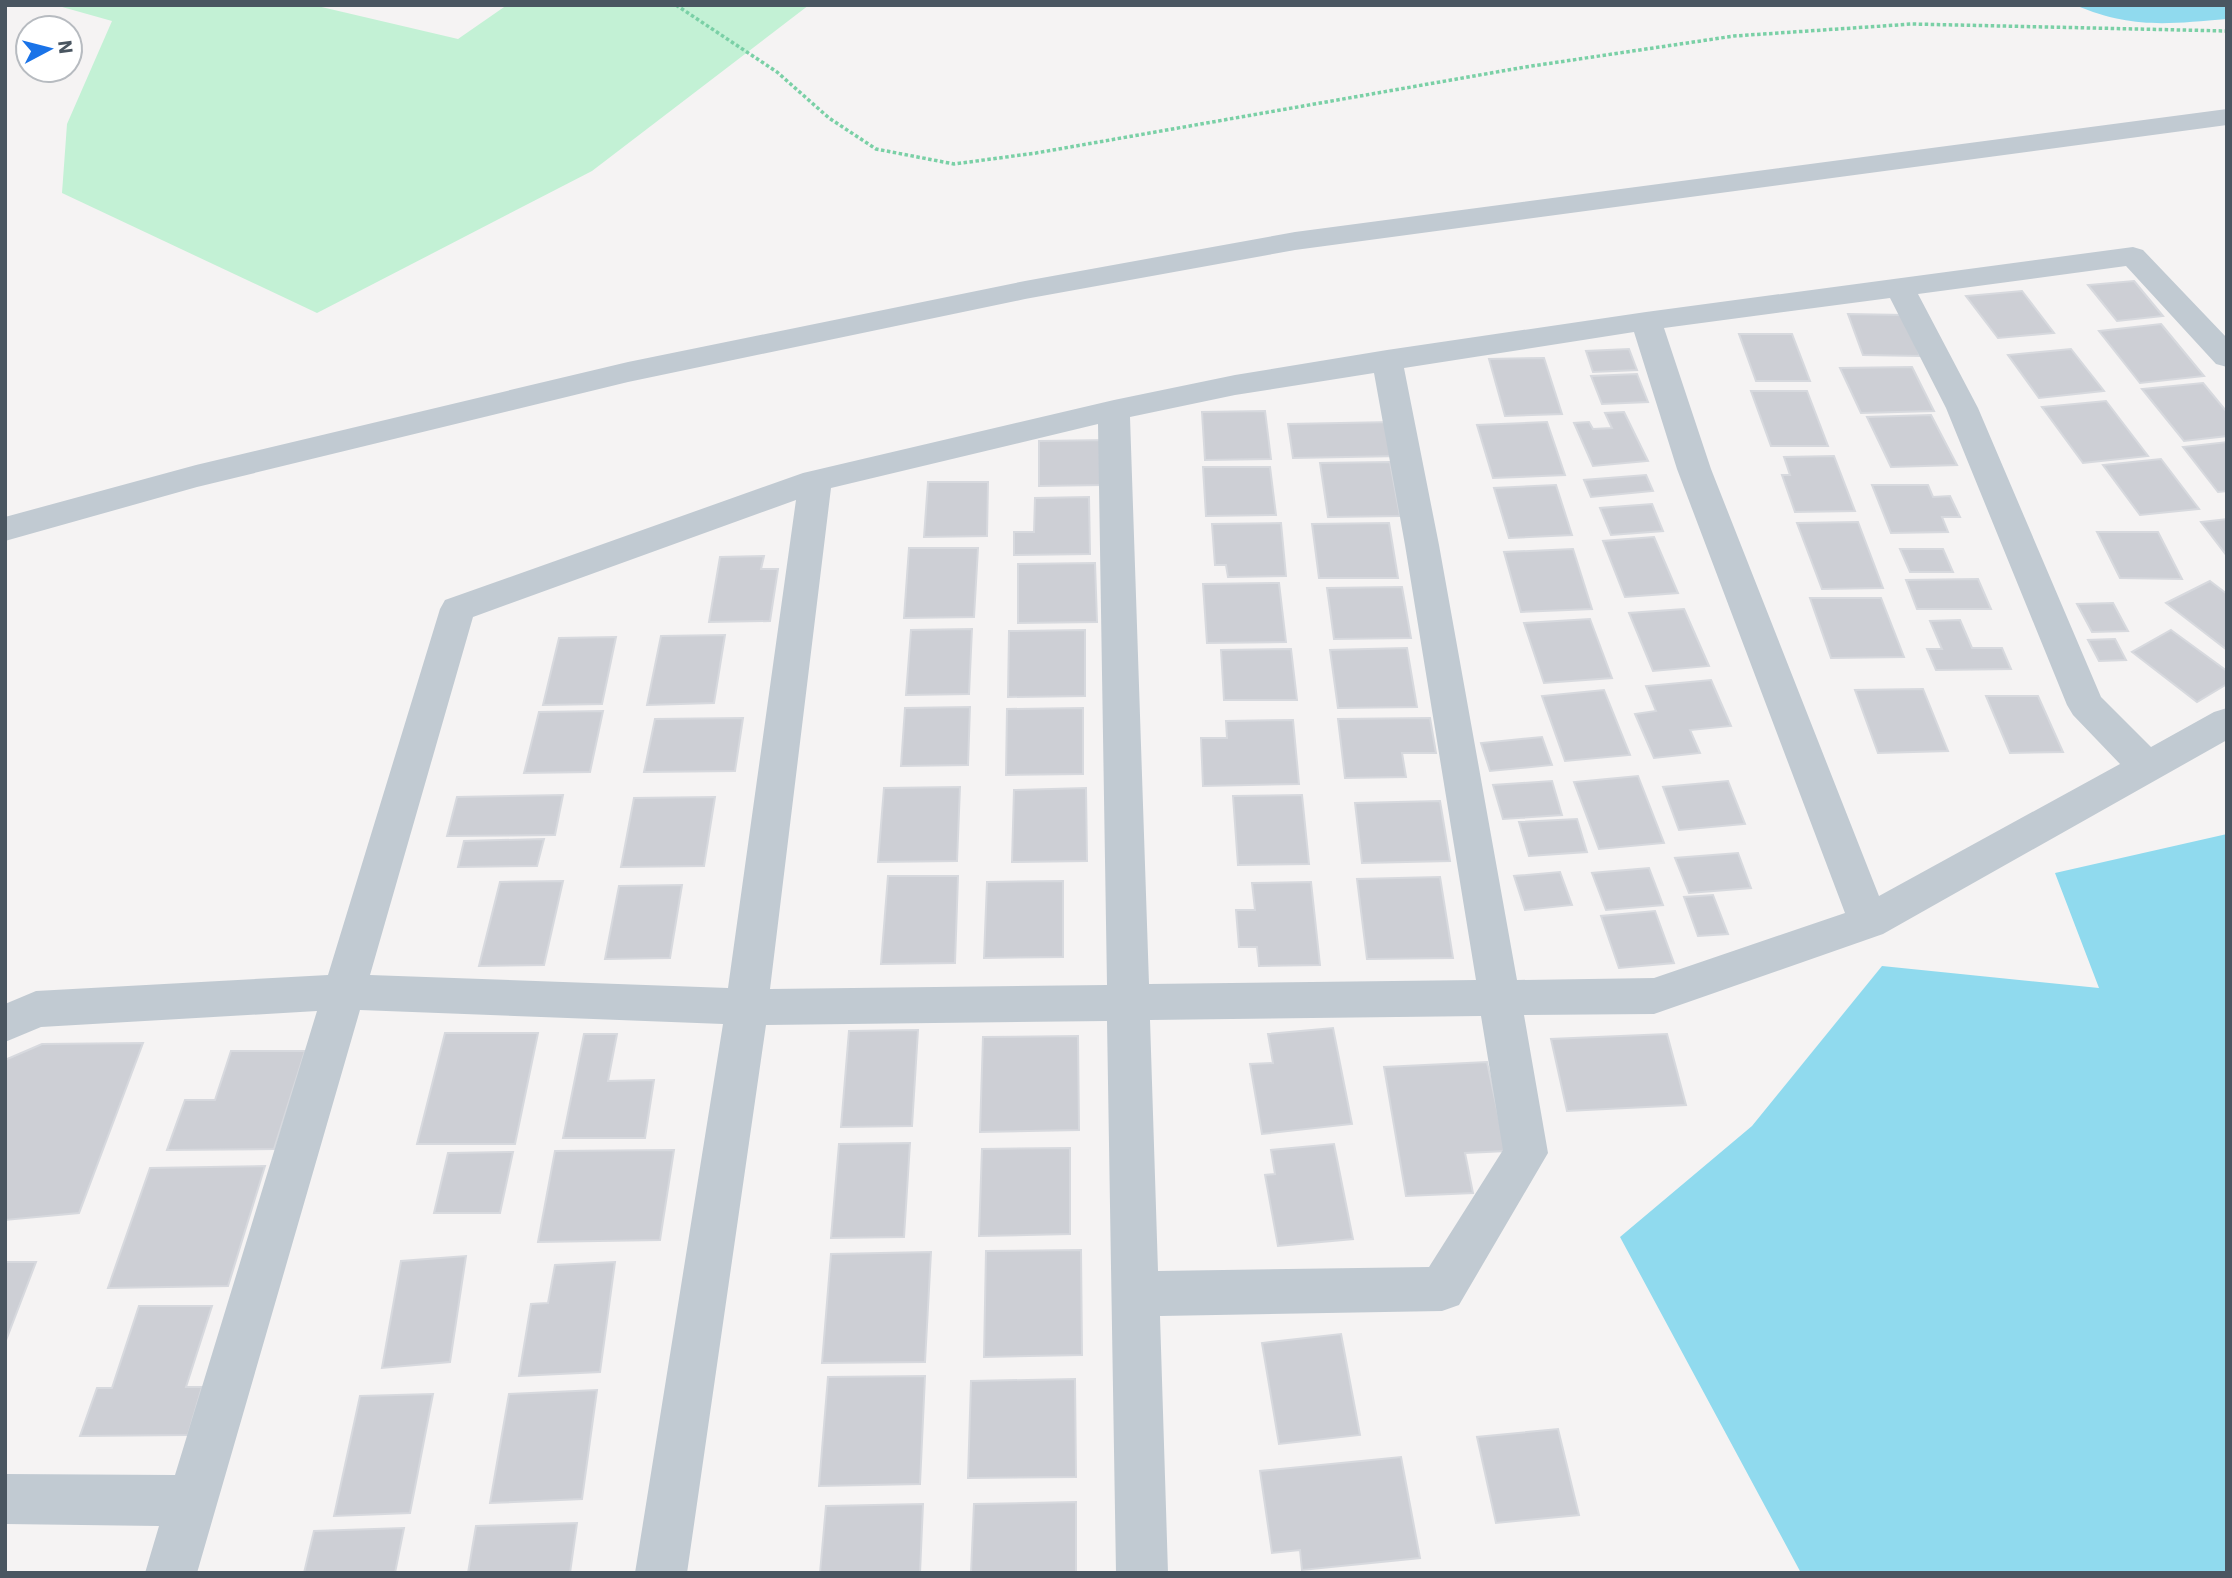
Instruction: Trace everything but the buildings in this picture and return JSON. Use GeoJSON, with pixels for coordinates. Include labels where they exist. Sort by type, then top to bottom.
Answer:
{"type":"FeatureCollection","features":[{"type":"Feature","properties":{"kind":"street"},"geometry":{"type":"LineString","coordinates":[[5,528],[196,476],[614,375],[1025,290],[1295,241],[2227,117]]}},
{"type":"Feature","properties":{"kind":"street"},"geometry":{"type":"LineString","coordinates":[[171,1573],[458,609],[815,481],[1114,410],[1235,385],[1646,321],[2133,256],[2227,357]]}},
{"type":"Feature","properties":{"kind":"street"},"geometry":{"type":"LineString","coordinates":[[1899,286],[1962,408],[2086,705],[2146,766]]}},
{"type":"Feature","properties":{"kind":"street"},"geometry":{"type":"LineString","coordinates":[[1646,321],[1694,469],[1868,922]]}},
{"type":"Feature","properties":{"kind":"street"},"geometry":{"type":"LineString","coordinates":[[1134,1294],[1442,1289],[1526,1153],[1387,360]]}},
{"type":"Feature","properties":{"kind":"street"},"geometry":{"type":"LineString","coordinates":[[1114,410],[1142,1573]]}},
{"type":"Feature","properties":{"kind":"street"},"geometry":{"type":"LineString","coordinates":[[662,1573],[747,1007],[815,481]]}},
{"type":"Feature","properties":{"kind":"street"},"geometry":{"type":"LineString","coordinates":[[5,1024],[36,1009],[344,992],[747,1007],[1654,996],[1868,922],[2227,722]]}},
{"type":"Feature","properties":{"kind":"street"},"geometry":{"type":"LineString","coordinates":[[5,1499],[193,1502]]}},
{"type":"Feature","properties":{"kind":"path"},"geometry":{"type":"LineString","coordinates":[[677,5],[777,72],[828,118],[876,149],[954,164],[1036,153],[1525,67],[1734,36],[1912,24],[2227,31]]}},
{"type":"Feature","properties":{"kind":"green space"},"geometry":{"type":"Polygon","coordinates":[[[55,5],[313,5],[458,39],[507,5],[809,5],[592,171],[317,313],[62,193],[67,124],[112,21],[55,5]]]}},
{"type":"Feature","properties":{"kind":"water"},"geometry":{"type":"Polygon","coordinates":[[[2075,5],[2227,5],[2227,19],[2150,23],[2114,18],[2075,5]]]}},
{"type":"Feature","properties":{"kind":"water"},"geometry":{"type":"Polygon","coordinates":[[[2227,834],[2227,1573],[1801,1573],[1620,1237],[1752,1126],[1882,966],[2099,988],[2055,873],[2227,834]]]}}]}
